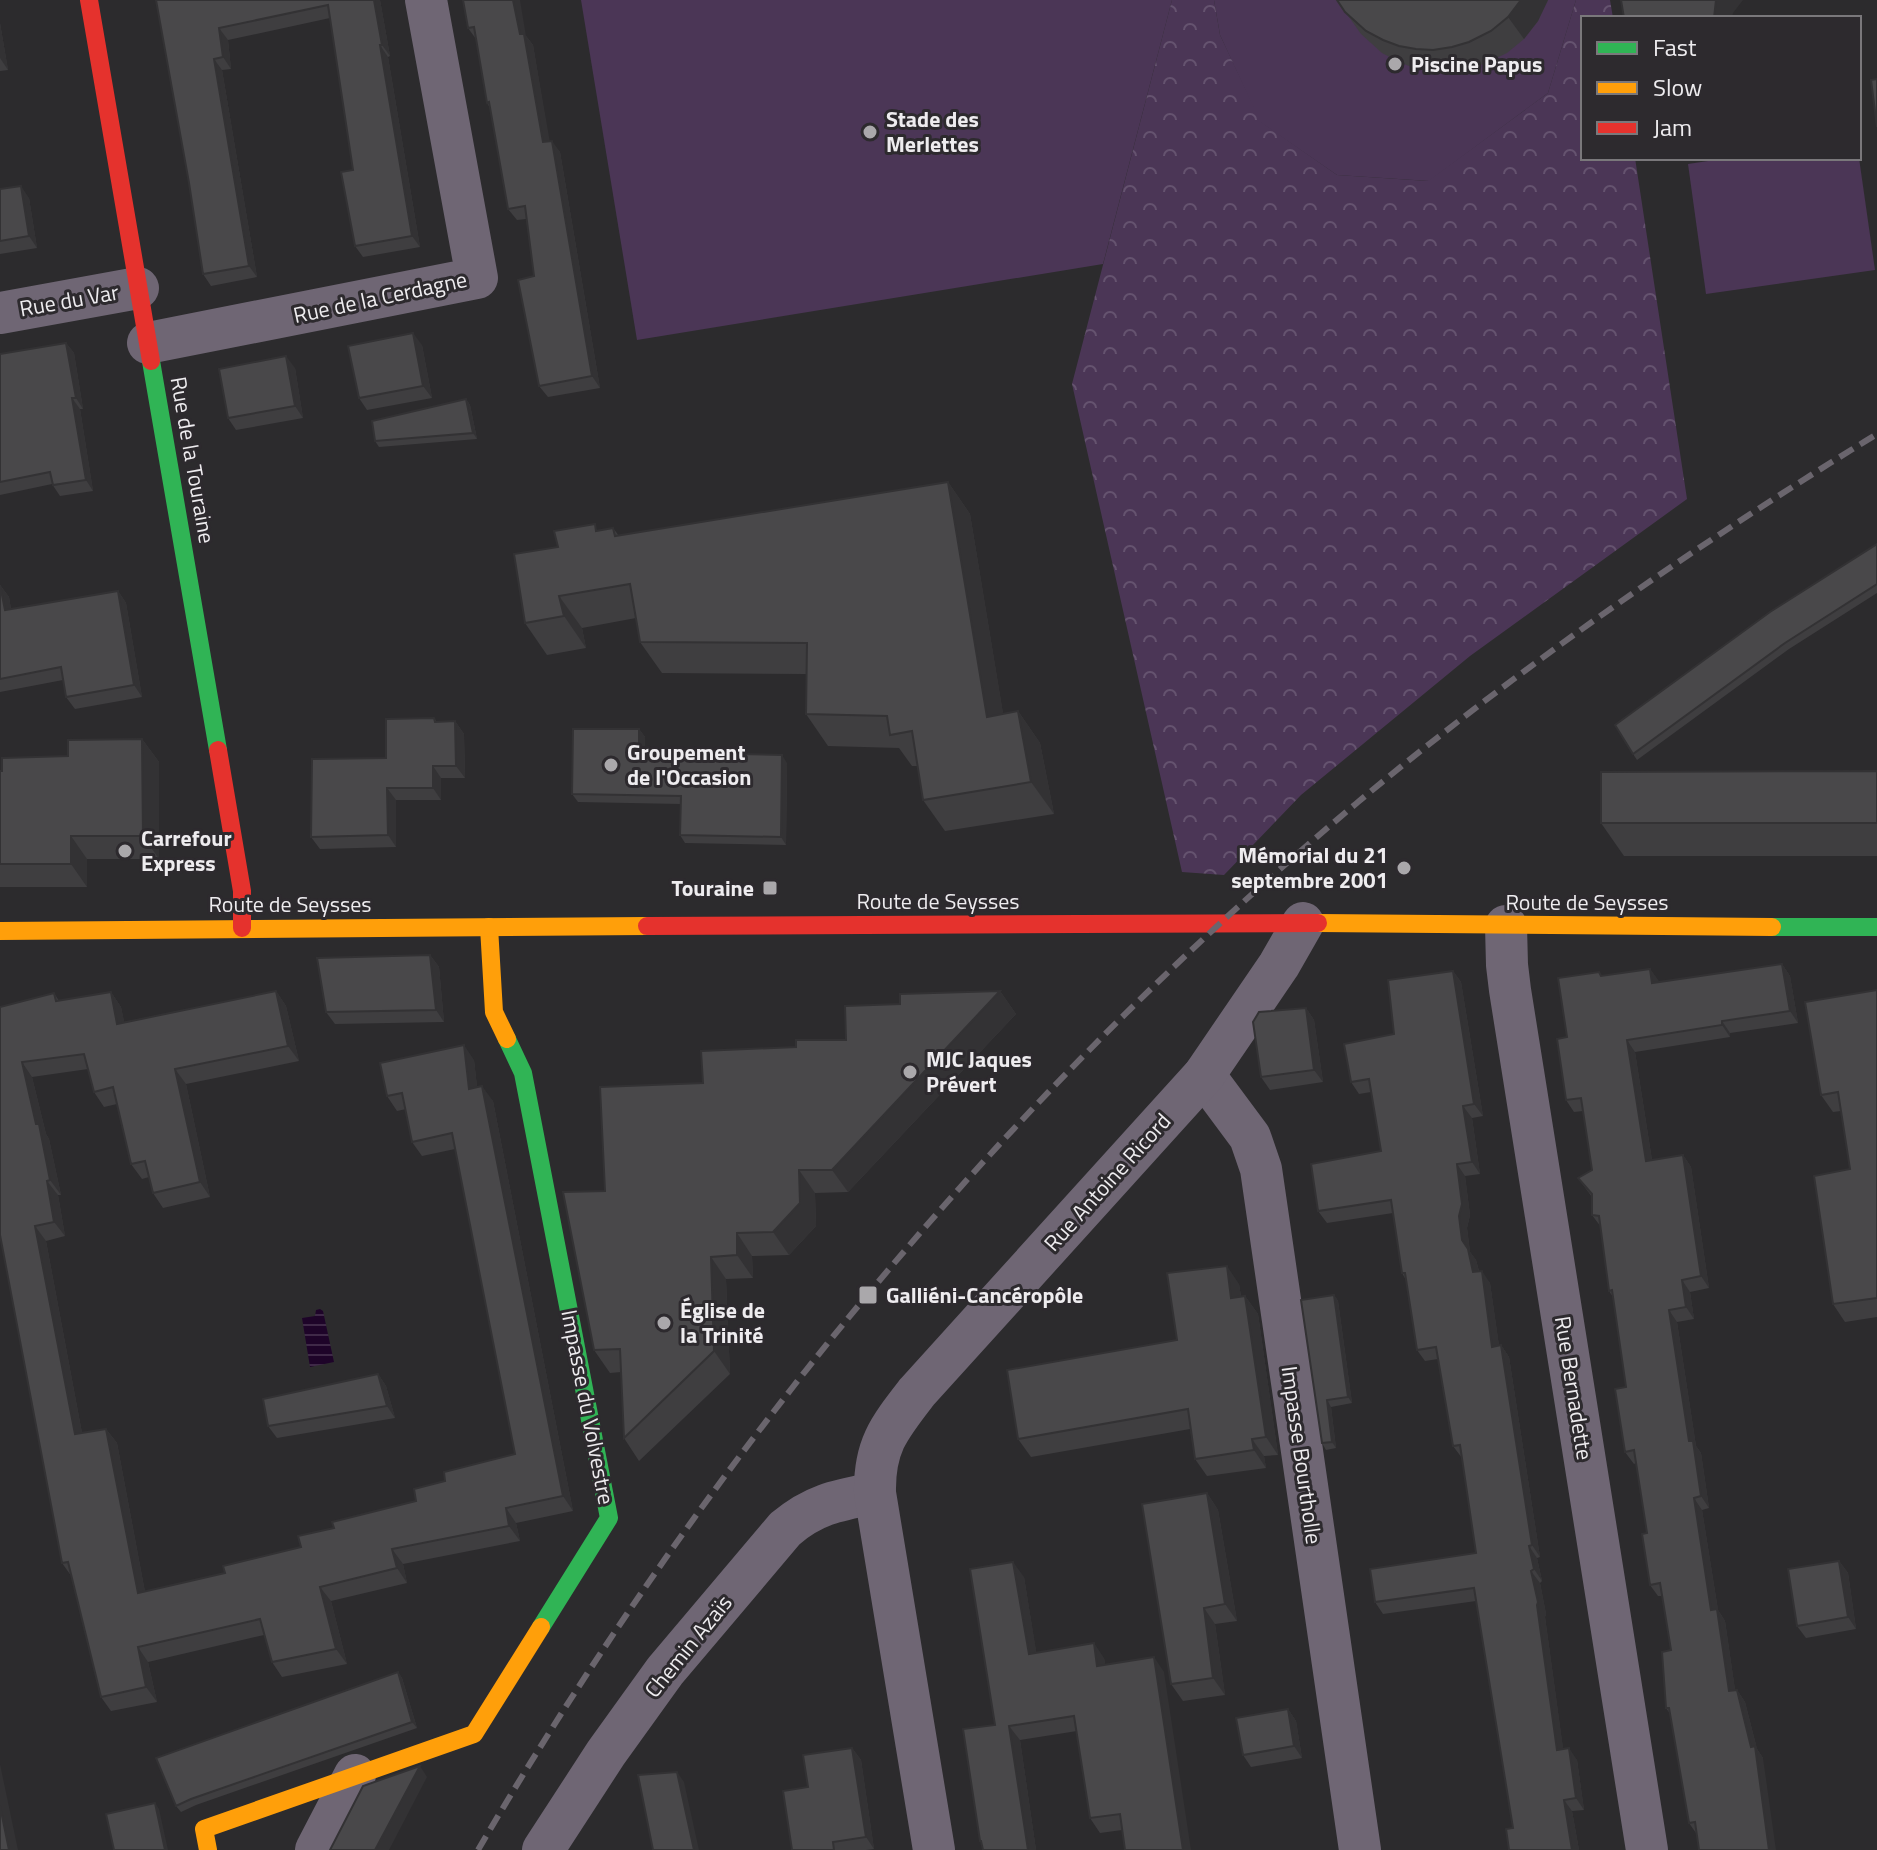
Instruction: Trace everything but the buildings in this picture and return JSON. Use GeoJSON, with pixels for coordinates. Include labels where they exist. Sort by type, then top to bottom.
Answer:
{"type":"FeatureCollection","features":[{"type":"Feature","properties":{"kind":"street","name":"Rue de la Touraine"},"geometry":{"type":"LineString","coordinates":[[89,0],[242,891],[242,928]]}},
{"type":"Feature","properties":{"kind":"street","name":"Rue de la Cerdagne"},"geometry":{"type":"LineString","coordinates":[[148,343],[477,278],[426,0]]}},
{"type":"Feature","properties":{"kind":"street","name":"Rue du Var"},"geometry":{"type":"LineString","coordinates":[[0,313],[138,288]]}},
{"type":"Feature","properties":{"kind":"street","name":"Route de Seysses"},"geometry":{"type":"LineString","coordinates":[[0,931],[1303,923],[1877,927]]}},
{"type":"Feature","properties":{"kind":"street","name":"Rue Antoine Ricord"},"geometry":{"type":"LineString","coordinates":[[934,1850],[875,1493],[874,1474],[878,1453],[889,1430],[908,1403],[1204,1075],[1279,965],[1303,923]]}},
{"type":"Feature","properties":{"kind":"street","name":"Rue Bernadette"},"geometry":{"type":"LineString","coordinates":[[1506,926],[1510,990],[1647,1850]]}},
{"type":"Feature","properties":{"kind":"street","name":"Impasse du Volvestre"},"geometry":{"type":"LineString","coordinates":[[208,1850],[204,1829],[474,1734],[609,1518],[523,1073],[494,1012],[489,927]]}},
{"type":"Feature","properties":{"kind":"street","name":"Impasse Bourtholle"},"geometry":{"type":"LineString","coordinates":[[1204,1075],[1250,1137],[1261,1169],[1360,1850]]}},
{"type":"Feature","properties":{"kind":"street","name":"Chemin Azaïs"},"geometry":{"type":"LineString","coordinates":[[543,1850],[635,1710],[785,1529],[800,1516],[837,1500],[875,1493]]}},
{"type":"Feature","properties":{"kind":"street"},"geometry":{"type":"LineString","coordinates":[[316,1850],[355,1775]]}},
{"type":"Feature","properties":{"kind":"green space","name":"Stade des Merlettes"},"geometry":{"type":"Polygon","coordinates":[[[581,0],[1172,0],[1103,264],[637,340],[581,0]]]}},
{"type":"Feature","properties":{"kind":"green space"},"geometry":{"type":"Polygon","coordinates":[[[1172,0],[1214,0],[1220,35],[1261,122],[1337,175],[1428,181],[1548,93],[1576,0],[1610,0],[1613,16],[1581,16],[1581,160],[1635,160],[1687,499],[1470,656],[1301,795],[1224,875],[1182,872],[1072,384],[1172,0]]]}},
{"type":"Feature","properties":{"kind":"green space","name":"Piscine Papus"},"geometry":{"type":"Polygon","coordinates":[[[1214,0],[1576,0],[1548,93],[1429,181],[1337,175],[1260,122],[1220,35],[1214,0]]]}},
{"type":"Feature","properties":{"kind":"green space"},"geometry":{"type":"Polygon","coordinates":[[[1715,160],[1859,160],[1875,270],[1706,294],[1688,164],[1715,160]]]}},
{"type":"Feature","properties":{"kind":"shaded area"},"geometry":{"type":"Polygon","coordinates":[[[320,1309],[334,1362],[310,1367],[302,1318],[315,1316],[316,1310],[320,1309]]]}},
{"type":"Feature","properties":{"kind":"railway"},"geometry":{"type":"LineString","coordinates":[[478,1850],[568,1704],[664,1561],[765,1422],[873,1288],[986,1159],[1105,1034],[1229,915],[1358,802],[1482,703],[1676,563],[1877,434]]}},
{"type":"Feature","properties":{"kind":"traffic: fast"},"geometry":{"type":"LineString","coordinates":[[151,361],[218,750]]}},
{"type":"Feature","properties":{"kind":"traffic: fast"},"geometry":{"type":"LineString","coordinates":[[1772,927],[1877,927]]}},
{"type":"Feature","properties":{"kind":"traffic: fast"},"geometry":{"type":"LineString","coordinates":[[507,1039],[523,1073],[609,1518],[541,1627]]}},
{"type":"Feature","properties":{"kind":"traffic: slow"},"geometry":{"type":"LineString","coordinates":[[1318,923],[1772,927]]}},
{"type":"Feature","properties":{"kind":"traffic: slow"},"geometry":{"type":"LineString","coordinates":[[0,931],[647,926]]}},
{"type":"Feature","properties":{"kind":"traffic: slow"},"geometry":{"type":"LineString","coordinates":[[489,927],[494,1012],[507,1039]]}},
{"type":"Feature","properties":{"kind":"traffic: slow"},"geometry":{"type":"LineString","coordinates":[[208,1850],[204,1829],[474,1734],[541,1627]]}},
{"type":"Feature","properties":{"kind":"traffic: jam"},"geometry":{"type":"LineString","coordinates":[[89,0],[151,361]]}},
{"type":"Feature","properties":{"kind":"traffic: jam"},"geometry":{"type":"LineString","coordinates":[[218,750],[242,891],[242,928]]}},
{"type":"Feature","properties":{"kind":"traffic: jam"},"geometry":{"type":"LineString","coordinates":[[647,926],[1318,923]]}},
{"type":"Feature","properties":{"kind":"place","name":"Piscine Papus"},"geometry":{"type":"Point","coordinates":[1395,64]}},
{"type":"Feature","properties":{"kind":"place","name":"Stade des Merlettes"},"geometry":{"type":"Point","coordinates":[870,132]}},
{"type":"Feature","properties":{"kind":"place","name":"Groupement de l'Occasion"},"geometry":{"type":"Point","coordinates":[611,765]}},
{"type":"Feature","properties":{"kind":"place","name":"Carrefour Express"},"geometry":{"type":"Point","coordinates":[125,851]}},
{"type":"Feature","properties":{"kind":"place","name":"Mémorial du 21 septembre 2001"},"geometry":{"type":"Point","coordinates":[1404,868]}},
{"type":"Feature","properties":{"kind":"place","name":"Touraine"},"geometry":{"type":"Point","coordinates":[770,888]}},
{"type":"Feature","properties":{"kind":"place","name":"MJC Jaques Prévert"},"geometry":{"type":"Point","coordinates":[910,1072]}},
{"type":"Feature","properties":{"kind":"place","name":"Galliéni-Cancéropôle"},"geometry":{"type":"Point","coordinates":[868,1295]}},
{"type":"Feature","properties":{"kind":"place","name":"Église de la Trinité"},"geometry":{"type":"Point","coordinates":[664,1323]}}]}
